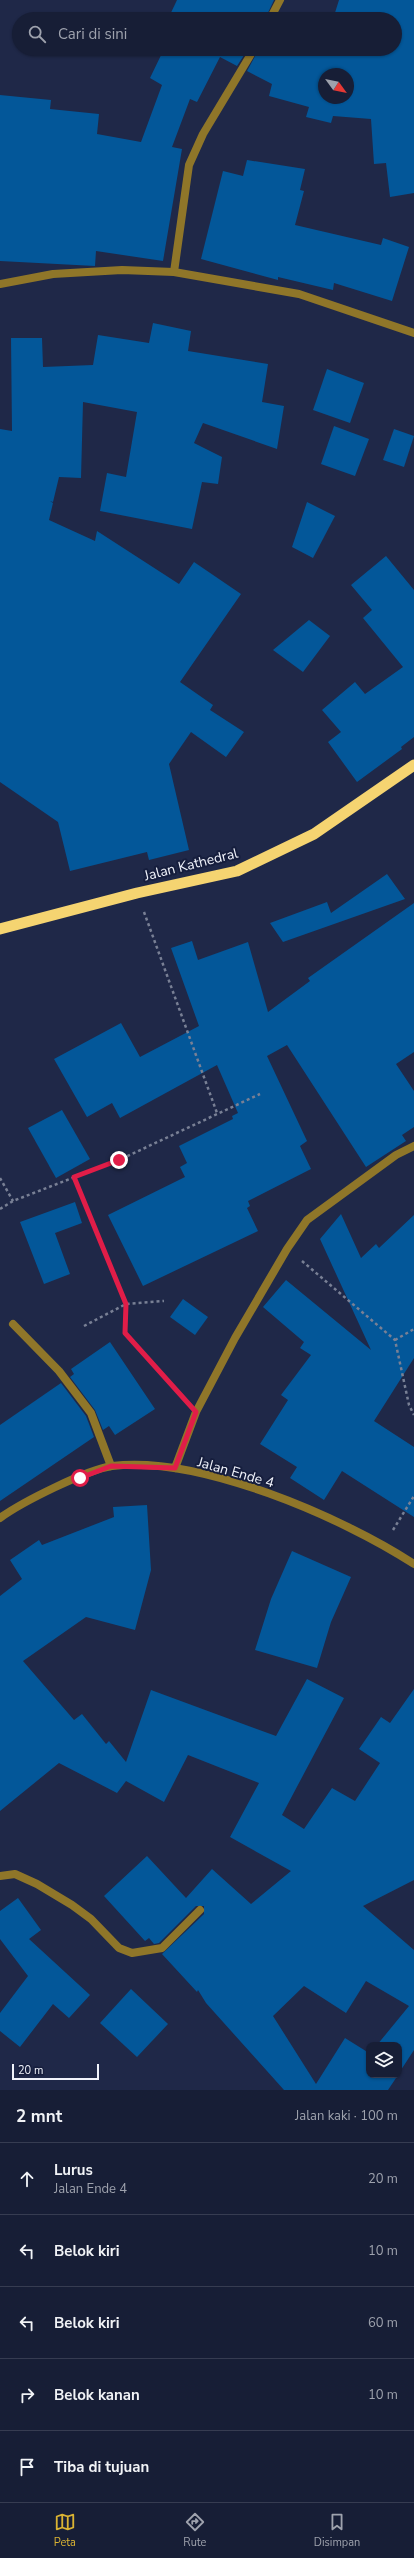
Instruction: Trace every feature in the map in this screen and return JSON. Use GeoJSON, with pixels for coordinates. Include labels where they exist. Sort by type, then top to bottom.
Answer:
{"type":"FeatureCollection","features":[{"type":"Feature","properties":{"kind":"highway","name":"Jalan Kathedral"},"geometry":{"type":"LineString","coordinates":[[0,929],[137,893],[237,871],[314,834],[414,765]]}},
{"type":"Feature","properties":{"kind":"street"},"geometry":{"type":"LineString","coordinates":[[274,12],[280,0]]}},
{"type":"Feature","properties":{"kind":"street"},"geometry":{"type":"LineString","coordinates":[[174,272],[189,165],[203,134],[250,56]]}},
{"type":"Feature","properties":{"kind":"street"},"geometry":{"type":"LineString","coordinates":[[0,284],[53,274],[122,270],[174,272],[299,294],[414,333]]}},
{"type":"Feature","properties":{"kind":"street"},"geometry":{"type":"LineString","coordinates":[[175,1468],[196,1412],[235,1338],[287,1249],[307,1220],[396,1155],[414,1146]]}},
{"type":"Feature","properties":{"kind":"street"},"geometry":{"type":"LineString","coordinates":[[13,1324],[59,1371],[91,1413],[111,1466]]}},
{"type":"Feature","properties":{"kind":"street","name":"Jalan Ende 4"},"geometry":{"type":"LineString","coordinates":[[0,1518],[25,1501],[111,1466],[175,1468],[296,1503],[384,1545],[414,1564]]}},
{"type":"Feature","properties":{"kind":"street"},"geometry":{"type":"LineString","coordinates":[[0,1876],[15,1874],[37,1884],[72,1905],[90,1919],[119,1948],[132,1953],[162,1948],[200,1910]]}},
{"type":"Feature","properties":{"kind":"path"},"geometry":{"type":"LineString","coordinates":[[137,893],[217,1113]]}},
{"type":"Feature","properties":{"kind":"path"},"geometry":{"type":"LineString","coordinates":[[0,1209],[13,1201],[119,1160],[260,1094]]}},
{"type":"Feature","properties":{"kind":"path"},"geometry":{"type":"LineString","coordinates":[[74,1177],[126,1304],[125,1333],[196,1412]]}},
{"type":"Feature","properties":{"kind":"path"},"geometry":{"type":"LineString","coordinates":[[0,1178],[13,1201]]}},
{"type":"Feature","properties":{"kind":"path"},"geometry":{"type":"LineString","coordinates":[[287,1249],[395,1340],[409,1405],[414,1415]]}},
{"type":"Feature","properties":{"kind":"path"},"geometry":{"type":"LineString","coordinates":[[84,1326],[126,1304],[164,1301]]}},
{"type":"Feature","properties":{"kind":"path"},"geometry":{"type":"LineString","coordinates":[[395,1340],[414,1329]]}},
{"type":"Feature","properties":{"kind":"path"},"geometry":{"type":"LineString","coordinates":[[384,1545],[414,1496]]}},
{"type":"Feature","properties":{"kind":"building"},"geometry":{"type":"Polygon","coordinates":[[[177,0],[274,0],[268,12],[171,12],[177,0]]]}},
{"type":"Feature","properties":{"kind":"building"},"geometry":{"type":"Polygon","coordinates":[[[339,0],[414,0],[414,193],[390,197],[386,163],[374,164],[371,119],[333,116],[331,123],[306,117],[309,107],[269,96],[272,84],[247,71],[255,56],[402,56],[402,12],[335,12],[339,0]]]}},
{"type":"Feature","properties":{"kind":"building"},"geometry":{"type":"Polygon","coordinates":[[[161,56],[243,56],[237,66],[220,57],[197,102],[190,99],[172,147],[182,149],[163,261],[96,251],[95,266],[0,261],[0,95],[51,100],[50,109],[99,114],[97,134],[141,142],[162,85],[150,78],[161,56]]]}},
{"type":"Feature","properties":{"kind":"building"},"geometry":{"type":"Polygon","coordinates":[[[247,160],[305,169],[300,190],[304,191],[295,225],[381,245],[383,238],[409,247],[392,301],[334,283],[333,290],[278,277],[278,280],[201,259],[223,171],[243,176],[247,160]]]}},
{"type":"Feature","properties":{"kind":"building"},"geometry":{"type":"Polygon","coordinates":[[[153,323],[191,331],[188,351],[268,364],[262,402],[284,406],[277,449],[203,423],[194,443],[222,457],[218,484],[202,482],[192,529],[100,511],[107,473],[126,477],[137,412],[83,402],[81,478],[59,477],[53,502],[50,501],[53,503],[49,520],[95,541],[97,531],[179,584],[194,562],[241,594],[180,682],[213,705],[210,710],[244,732],[226,757],[191,732],[169,764],[189,850],[149,860],[147,852],[70,871],[58,822],[0,782],[0,429],[12,431],[11,338],[42,338],[43,367],[93,365],[98,335],[149,343],[153,323]]]}},
{"type":"Feature","properties":{"kind":"building"},"geometry":{"type":"Polygon","coordinates":[[[327,369],[364,383],[350,423],[313,410],[327,369]]]}},
{"type":"Feature","properties":{"kind":"building"},"geometry":{"type":"Polygon","coordinates":[[[334,426],[369,439],[355,476],[321,464],[334,426]]]}},
{"type":"Feature","properties":{"kind":"building"},"geometry":{"type":"Polygon","coordinates":[[[394,429],[414,436],[404,467],[383,460],[394,429]]]}},
{"type":"Feature","properties":{"kind":"building"},"geometry":{"type":"Polygon","coordinates":[[[307,502],[335,516],[313,558],[292,547],[307,502]]]}},
{"type":"Feature","properties":{"kind":"building"},"geometry":{"type":"Polygon","coordinates":[[[386,556],[414,590],[414,737],[401,747],[402,749],[357,782],[328,742],[341,732],[322,710],[355,682],[365,694],[403,667],[363,618],[372,610],[351,585],[386,556]]]}},
{"type":"Feature","properties":{"kind":"building"},"geometry":{"type":"Polygon","coordinates":[[[309,620],[330,636],[303,672],[273,650],[309,620]]]}},
{"type":"Feature","properties":{"kind":"building"},"geometry":{"type":"Polygon","coordinates":[[[387,874],[405,899],[283,942],[270,923],[327,902],[331,913],[387,874]]]}},
{"type":"Feature","properties":{"kind":"building"},"geometry":{"type":"Polygon","coordinates":[[[414,903],[414,1052],[396,1064],[414,1091],[414,1127],[402,1135],[406,1141],[366,1167],[287,1045],[267,1056],[307,1141],[300,1146],[311,1169],[248,1201],[250,1206],[247,1208],[258,1231],[143,1286],[108,1215],[185,1177],[180,1167],[187,1163],[179,1146],[233,1119],[232,1116],[238,1113],[217,1065],[120,1118],[112,1103],[87,1117],[54,1059],[121,1023],[140,1057],[199,1026],[171,948],[192,941],[198,960],[248,942],[268,1012],[310,981],[308,978],[414,903]]]}},
{"type":"Feature","properties":{"kind":"building"},"geometry":{"type":"Polygon","coordinates":[[[62,1110],[90,1159],[56,1178],[28,1128],[62,1110]]]}},
{"type":"Feature","properties":{"kind":"building"},"geometry":{"type":"Polygon","coordinates":[[[75,1202],[82,1223],[55,1233],[70,1274],[44,1284],[20,1222],[75,1202]]]}},
{"type":"Feature","properties":{"kind":"building"},"geometry":{"type":"Polygon","coordinates":[[[341,1214],[361,1258],[376,1244],[379,1248],[414,1215],[414,1358],[374,1421],[414,1447],[414,1517],[342,1471],[324,1500],[290,1478],[297,1467],[260,1444],[288,1400],[281,1395],[311,1355],[300,1348],[304,1342],[263,1307],[286,1280],[371,1350],[320,1239],[341,1214]]]}},
{"type":"Feature","properties":{"kind":"building"},"geometry":{"type":"Polygon","coordinates":[[[183,1299],[208,1317],[195,1335],[170,1317],[183,1299]]]}},
{"type":"Feature","properties":{"kind":"building"},"geometry":{"type":"Polygon","coordinates":[[[110,1342],[155,1409],[115,1435],[109,1426],[103,1430],[95,1410],[70,1377],[74,1374],[71,1369],[110,1342]]]}},
{"type":"Feature","properties":{"kind":"building"},"geometry":{"type":"Polygon","coordinates":[[[61,1383],[86,1416],[94,1437],[0,1501],[0,1425],[61,1383]]]}},
{"type":"Feature","properties":{"kind":"building"},"geometry":{"type":"Polygon","coordinates":[[[147,1505],[151,1570],[135,1630],[86,1617],[23,1661],[74,1720],[82,1714],[106,1744],[109,1741],[126,1762],[151,1690],[276,1736],[307,1679],[344,1698],[282,1815],[304,1829],[332,1788],[355,1801],[380,1763],[359,1749],[381,1717],[390,1723],[414,1689],[414,1880],[363,1906],[414,1950],[414,2050],[402,2068],[402,2042],[379,2042],[409,2006],[366,1981],[346,2013],[304,1986],[273,2016],[316,2084],[345,2038],[366,2051],[366,2078],[396,2078],[388,2090],[284,2090],[206,2003],[198,1990],[197,1992],[162,1954],[204,1914],[204,1906],[196,1906],[159,1943],[154,1944],[149,1938],[145,1941],[104,1896],[147,1856],[186,1898],[212,1869],[251,1904],[291,1871],[230,1837],[259,1783],[188,1755],[164,1802],[126,1781],[117,1793],[59,1763],[0,1811],[0,1596],[22,1579],[10,1560],[39,1540],[42,1545],[114,1517],[113,1507],[147,1505]]]}},
{"type":"Feature","properties":{"kind":"building"},"geometry":{"type":"Polygon","coordinates":[[[292,1551],[351,1577],[331,1622],[317,1668],[255,1650],[271,1599],[292,1551]]]}},
{"type":"Feature","properties":{"kind":"building"},"geometry":{"type":"Polygon","coordinates":[[[18,1898],[41,1930],[29,1939],[90,1995],[69,2018],[53,2004],[20,2047],[0,2031],[0,2013],[28,1976],[0,1939],[0,1911],[18,1898]]]}},
{"type":"Feature","properties":{"kind":"building"},"geometry":{"type":"Polygon","coordinates":[[[131,1989],[168,2024],[137,2057],[100,2023],[131,1989]]]}},
{"type":"Feature","properties":{"kind":"route"},"geometry":{"type":"LineString","coordinates":[[80,1478],[111,1466],[175,1468],[196,1412],[125,1333],[126,1304],[74,1177],[119,1160]]}}]}
